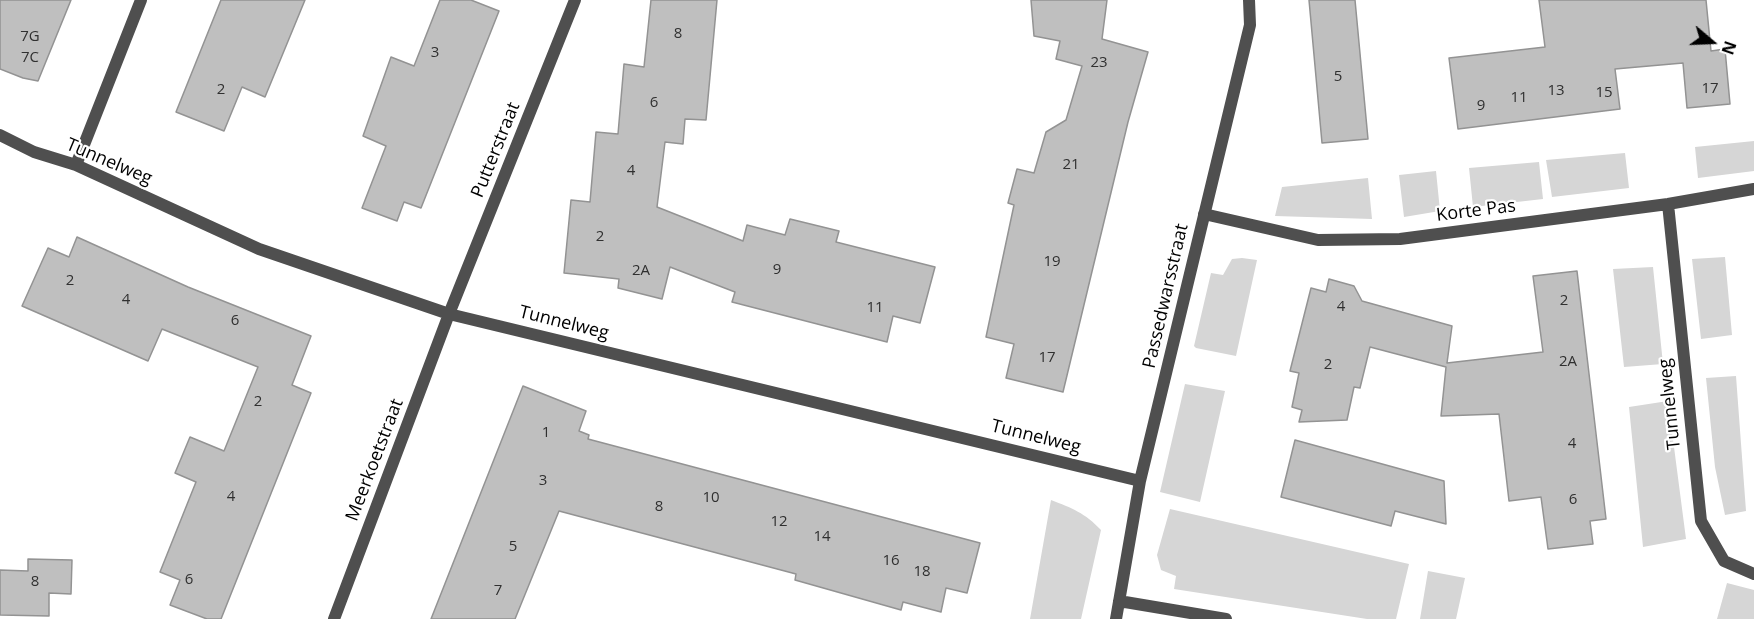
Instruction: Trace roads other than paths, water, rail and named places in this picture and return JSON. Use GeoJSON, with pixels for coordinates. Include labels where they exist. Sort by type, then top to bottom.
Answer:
{"type":"FeatureCollection","features":[{"type":"Feature","properties":{"kind":"street"},"geometry":{"type":"LineString","coordinates":[[76,165],[141,0]]}},
{"type":"Feature","properties":{"kind":"street","name":"Putterstraat"},"geometry":{"type":"LineString","coordinates":[[450,314],[575,0]]}},
{"type":"Feature","properties":{"kind":"street","name":"Passedwarsstraat"},"geometry":{"type":"LineString","coordinates":[[1116,619],[1140,481],[1250,25],[1249,0]]}},
{"type":"Feature","properties":{"kind":"street","name":"Tunnelweg"},"geometry":{"type":"LineString","coordinates":[[0,135],[34,152],[76,165],[259,249],[450,314],[1140,481]]}},
{"type":"Feature","properties":{"kind":"street","name":"Korte Pas"},"geometry":{"type":"LineString","coordinates":[[1204,214],[1318,240],[1400,239],[1668,204],[1754,189]]}},
{"type":"Feature","properties":{"kind":"street","name":"Tunnelweg"},"geometry":{"type":"LineString","coordinates":[[1668,204],[1701,521],[1724,561],[1754,574]]}},
{"type":"Feature","properties":{"kind":"street","name":"Meerkoetstraat"},"geometry":{"type":"LineString","coordinates":[[333,619],[450,314]]}},
{"type":"Feature","properties":{"kind":"street"},"geometry":{"type":"LineString","coordinates":[[1119,601],[1226,619]]}}]}
